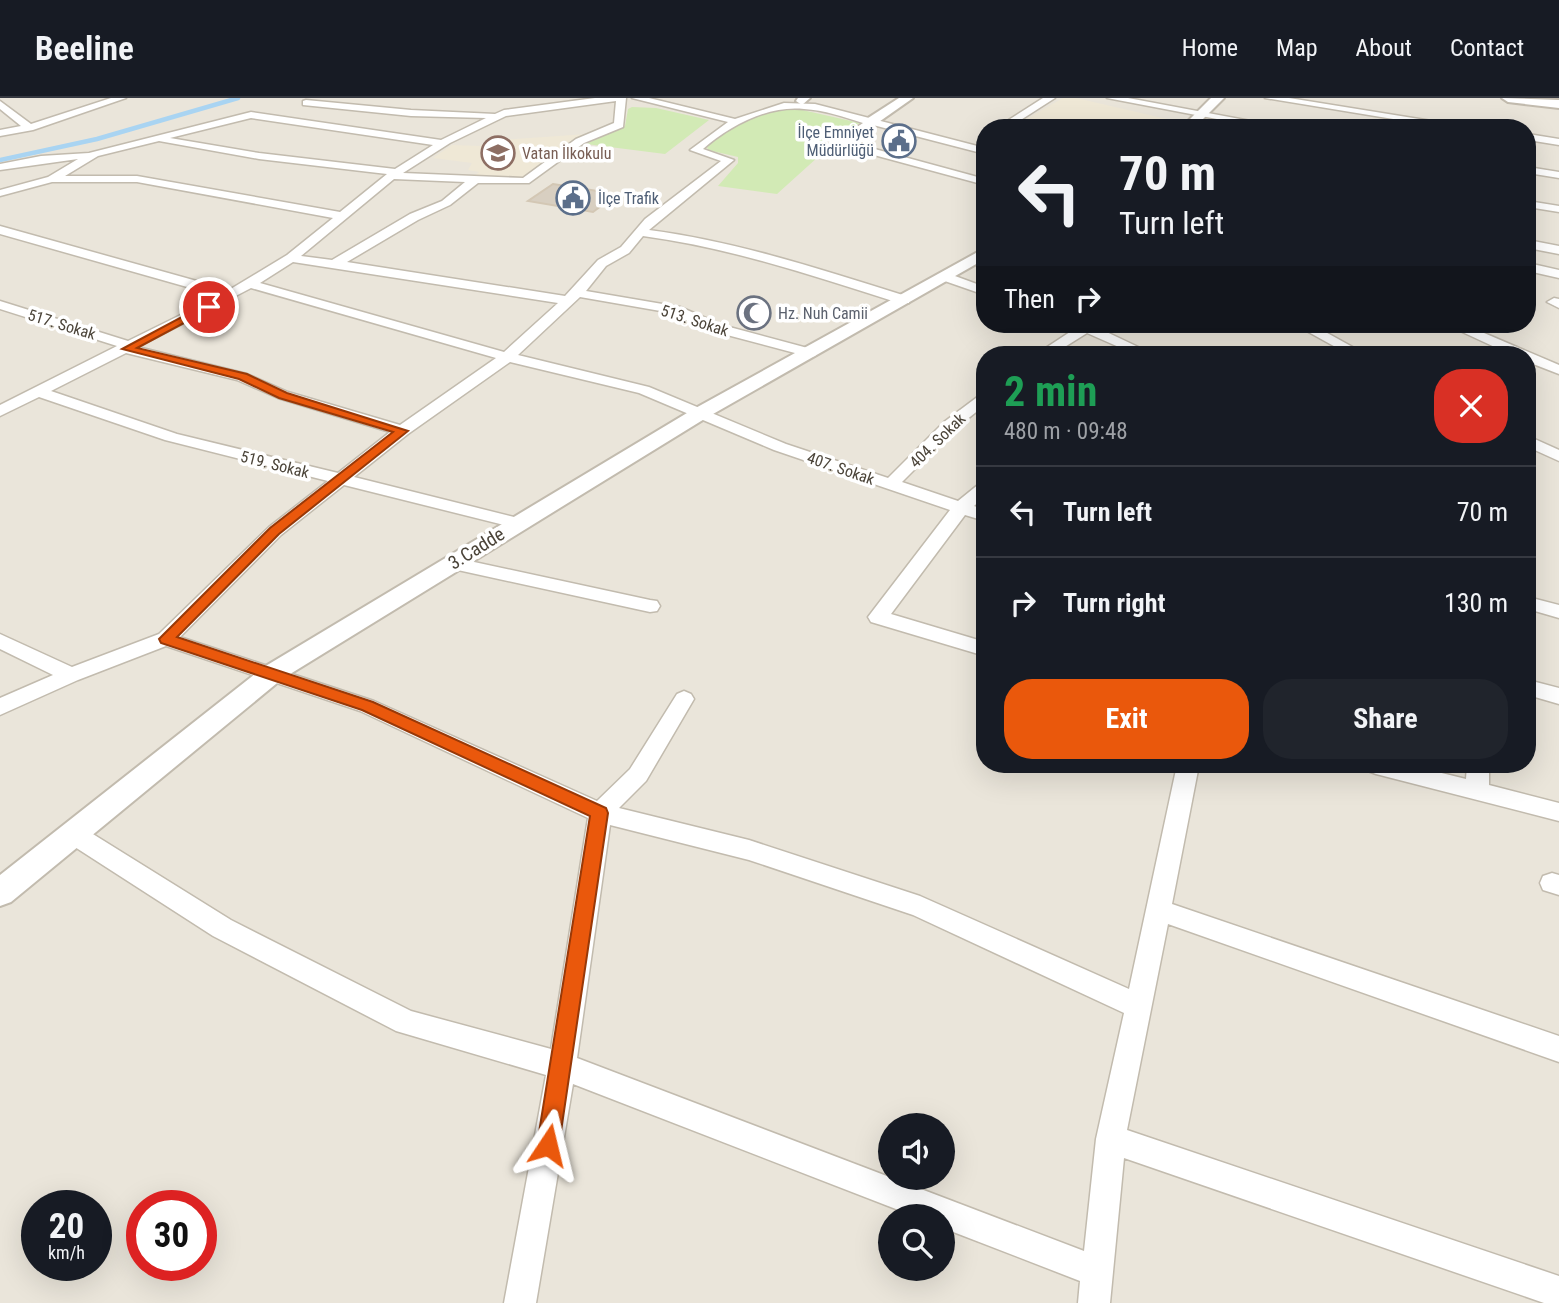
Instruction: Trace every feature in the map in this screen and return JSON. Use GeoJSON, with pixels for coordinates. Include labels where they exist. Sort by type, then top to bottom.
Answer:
{"type":"FeatureCollection","features":[{"type":"Feature","properties":{"kind":"street"},"geometry":{"type":"LineString","coordinates":[[0,133],[29,128],[121,98]]}},
{"type":"Feature","properties":{"kind":"street"},"geometry":{"type":"LineString","coordinates":[[151,138],[394,174],[525,181],[580,141],[619,125],[619,98],[496,115],[411,113],[306,103]]}},
{"type":"Feature","properties":{"kind":"street"},"geometry":{"type":"LineString","coordinates":[[637,98],[731,120]]}},
{"type":"Feature","properties":{"kind":"street"},"geometry":{"type":"LineString","coordinates":[[908,98],[841,143],[976,180]]}},
{"type":"Feature","properties":{"kind":"street"},"geometry":{"type":"LineString","coordinates":[[1016,119],[1050,98]]}},
{"type":"Feature","properties":{"kind":"street"},"geometry":{"type":"LineString","coordinates":[[1112,98],[1232,119]]}},
{"type":"Feature","properties":{"kind":"street"},"geometry":{"type":"LineString","coordinates":[[1198,119],[1218,98]]}},
{"type":"Feature","properties":{"kind":"street"},"geometry":{"type":"LineString","coordinates":[[1270,98],[1410,119]]}},
{"type":"Feature","properties":{"kind":"street"},"geometry":{"type":"LineString","coordinates":[[1508,98],[1559,104]]}},
{"type":"Feature","properties":{"kind":"street"},"geometry":{"type":"LineString","coordinates":[[3,707],[71,676],[166,639],[275,531],[402,431],[507,357],[573,297],[602,263],[625,250],[640,232],[729,160],[695,150],[731,120],[803,100],[976,149]]}},
{"type":"Feature","properties":{"kind":"street"},"geometry":{"type":"LineString","coordinates":[[0,104],[29,128]]}},
{"type":"Feature","properties":{"kind":"street"},"geometry":{"type":"LineString","coordinates":[[0,167],[41,159],[94,154],[251,115],[442,144]]}},
{"type":"Feature","properties":{"kind":"street"},"geometry":{"type":"LineString","coordinates":[[0,411],[127,349],[250,284],[291,258],[394,174],[496,115]]}},
{"type":"Feature","properties":{"kind":"street"},"geometry":{"type":"LineString","coordinates":[[1536,138],[1559,142]]}},
{"type":"Feature","properties":{"kind":"street"},"geometry":{"type":"LineString","coordinates":[[970,147],[976,143]]}},
{"type":"Feature","properties":{"kind":"street"},"geometry":{"type":"LineString","coordinates":[[52,179],[94,154]]}},
{"type":"Feature","properties":{"kind":"street"},"geometry":{"type":"LineString","coordinates":[[1536,171],[1559,175]]}},
{"type":"Feature","properties":{"kind":"street"},"geometry":{"type":"LineString","coordinates":[[0,193],[52,179],[137,179],[342,216]]}},
{"type":"Feature","properties":{"kind":"street"},"geometry":{"type":"LineString","coordinates":[[335,264],[414,217],[446,202],[474,180]]}},
{"type":"Feature","properties":{"kind":"street"},"geometry":{"type":"LineString","coordinates":[[1536,205],[1559,209]]}},
{"type":"Feature","properties":{"kind":"street"},"geometry":{"type":"LineString","coordinates":[[0,230],[231,295]]}},
{"type":"Feature","properties":{"kind":"street"},"geometry":{"type":"LineString","coordinates":[[640,232],[698,240],[755,253],[904,300]]}},
{"type":"Feature","properties":{"kind":"street"},"geometry":{"type":"LineString","coordinates":[[1536,246],[1559,250]]}},
{"type":"Feature","properties":{"kind":"street","name":"513. Sokak"},"geometry":{"type":"LineString","coordinates":[[291,258],[675,310],[717,328],[810,354]]}},
{"type":"Feature","properties":{"kind":"street","name":"3.Cadde"},"geometry":{"type":"LineString","coordinates":[[0,893],[273,673],[699,414],[810,354],[976,258]]}},
{"type":"Feature","properties":{"kind":"street"},"geometry":{"type":"LineString","coordinates":[[1536,269],[1559,274]]}},
{"type":"Feature","properties":{"kind":"street"},"geometry":{"type":"LineString","coordinates":[[944,276],[976,288]]}},
{"type":"Feature","properties":{"kind":"street","name":"407. Sokak"},"geometry":{"type":"LineString","coordinates":[[250,284],[507,357],[643,390],[780,447],[976,513]]}},
{"type":"Feature","properties":{"kind":"street","name":"517. Sokak"},"geometry":{"type":"LineString","coordinates":[[0,305],[122,343],[127,349],[243,377],[283,395],[402,431]]}},
{"type":"Feature","properties":{"kind":"street"},"geometry":{"type":"LineString","coordinates":[[1055,346],[1074,333]]}},
{"type":"Feature","properties":{"kind":"street"},"geometry":{"type":"LineString","coordinates":[[1102,333],[1129,346]]}},
{"type":"Feature","properties":{"kind":"street"},"geometry":{"type":"LineString","coordinates":[[1318,333],[1343,346]]}},
{"type":"Feature","properties":{"kind":"street"},"geometry":{"type":"LineString","coordinates":[[1473,333],[1503,346]]}},
{"type":"Feature","properties":{"kind":"street"},"geometry":{"type":"LineString","coordinates":[[1536,360],[1559,370]]}},
{"type":"Feature","properties":{"kind":"street","name":"519. Sokak"},"geometry":{"type":"LineString","coordinates":[[38,392],[171,437],[516,523]]}},
{"type":"Feature","properties":{"kind":"street","name":"404. Sokak"},"geometry":{"type":"LineString","coordinates":[[891,485],[950,425],[976,405]]}},
{"type":"Feature","properties":{"kind":"street"},"geometry":{"type":"LineString","coordinates":[[1536,449],[1559,456]]}},
{"type":"Feature","properties":{"kind":"street"},"geometry":{"type":"LineString","coordinates":[[976,496],[961,508],[878,617],[976,646]]}},
{"type":"Feature","properties":{"kind":"street"},"geometry":{"type":"LineString","coordinates":[[451,563],[650,606]]}},
{"type":"Feature","properties":{"kind":"street"},"geometry":{"type":"LineString","coordinates":[[1536,605],[1559,612]]}},
{"type":"Feature","properties":{"kind":"street"},"geometry":{"type":"LineString","coordinates":[[166,639],[367,706],[600,813],[749,850],[920,907],[1138,1006]]}},
{"type":"Feature","properties":{"kind":"street"},"geometry":{"type":"LineString","coordinates":[[0,641],[71,676]]}},
{"type":"Feature","properties":{"kind":"street"},"geometry":{"type":"LineString","coordinates":[[1536,690],[1559,696]]}},
{"type":"Feature","properties":{"kind":"street"},"geometry":{"type":"LineString","coordinates":[[520,1303],[562,1066],[600,813],[638,775],[684,699]]}},
{"type":"Feature","properties":{"kind":"street"},"geometry":{"type":"LineString","coordinates":[[1094,1303],[1111,1139],[1186,773]]}},
{"type":"Feature","properties":{"kind":"street"},"geometry":{"type":"LineString","coordinates":[[1406,773],[1559,812]]}},
{"type":"Feature","properties":{"kind":"street"},"geometry":{"type":"LineString","coordinates":[[1477,792],[1478,773]]}},
{"type":"Feature","properties":{"kind":"street"},"geometry":{"type":"LineString","coordinates":[[72,833],[222,928],[406,1022],[562,1066],[1098,1272]]}},
{"type":"Feature","properties":{"kind":"street"},"geometry":{"type":"LineString","coordinates":[[1158,910],[1559,1049]]}},
{"type":"Feature","properties":{"kind":"street"},"geometry":{"type":"LineString","coordinates":[[1111,1139],[1559,1292]]}},
{"type":"Feature","properties":{"kind":"shaded area"},"geometry":{"type":"Polygon","coordinates":[[[0,98],[1559,98],[1559,1303],[0,1303],[0,98]]]}},
{"type":"Feature","properties":{"kind":"shaded area"},"geometry":{"type":"Polygon","coordinates":[[[1063,98],[1076,98],[1167,119],[1027,119],[1063,98]]]}},
{"type":"Feature","properties":{"kind":"shaded area","name":"Vatan İlkokulu"},"geometry":{"type":"Polygon","coordinates":[[[587,134],[562,148],[521,178],[473,177],[479,172],[468,170],[472,163],[433,158],[452,145],[480,146],[487,141],[587,134]]]}},
{"type":"Feature","properties":{"kind":"green space"},"geometry":{"type":"Polygon","coordinates":[[[789,107],[860,123],[812,148],[818,157],[777,194],[718,186],[738,163],[738,157],[708,150],[706,144],[756,116],[789,107]]]}},
{"type":"Feature","properties":{"kind":"green space"},"geometry":{"type":"Polygon","coordinates":[[[656,108],[709,120],[665,154],[586,144],[625,126],[628,109],[656,108]]]}},
{"type":"Feature","properties":{"kind":"building","name":"İlçe Trafik"},"geometry":{"type":"Polygon","coordinates":[[[553,184],[617,194],[593,212],[528,201],[553,184]]]}},
{"type":"Feature","properties":{"kind":"waterway"},"geometry":{"type":"LineString","coordinates":[[0,160],[97,139],[238,98]]}},
{"type":"Feature","properties":{"kind":"place","name":"İlçe Emniyet Müdürlüğü"},"geometry":{"type":"Point","coordinates":[899,141]}},
{"type":"Feature","properties":{"kind":"place","name":"Vatan İlkokulu"},"geometry":{"type":"Point","coordinates":[498,153]}},
{"type":"Feature","properties":{"kind":"place","name":"İlçe Trafik"},"geometry":{"type":"Point","coordinates":[573,198]}},
{"type":"Feature","properties":{"kind":"place","name":"Hz. Nuh Camii"},"geometry":{"type":"Point","coordinates":[754,313]}},
{"type":"Feature","properties":{"kind":"route"},"geometry":{"type":"LineString","coordinates":[[209,307],[127,349],[243,377],[283,395],[402,431],[275,531],[166,639],[367,706],[600,813],[548,1145]]}}]}
